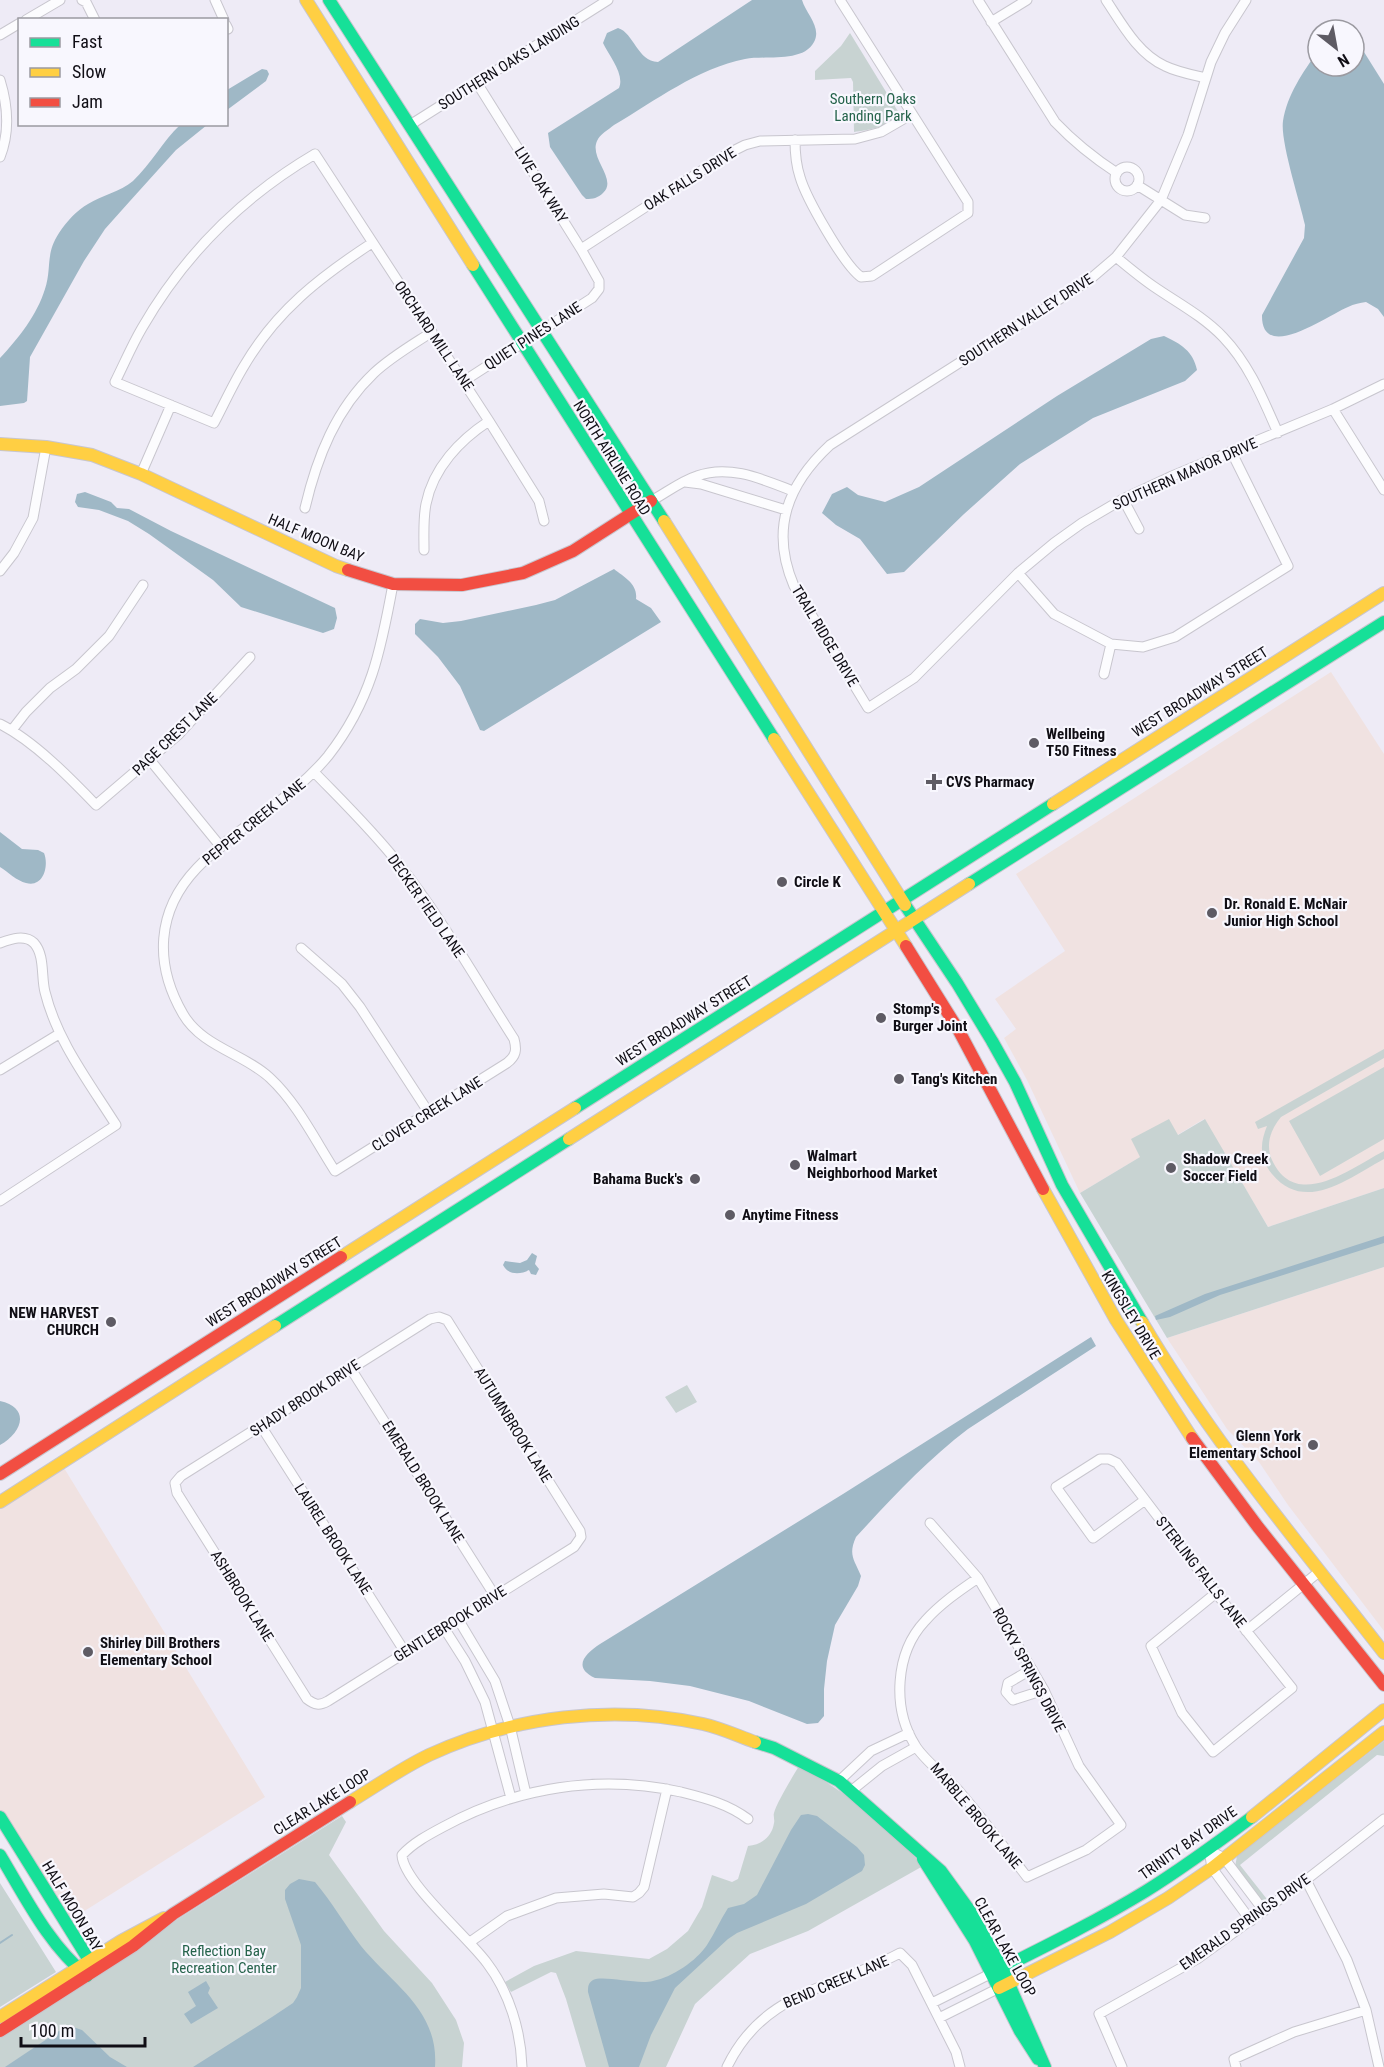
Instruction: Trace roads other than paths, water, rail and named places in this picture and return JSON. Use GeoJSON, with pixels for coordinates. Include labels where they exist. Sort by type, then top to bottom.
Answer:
{"type":"FeatureCollection","features":[{"type":"Feature","properties":{"kind":"main road","name":"NORTH AIRLINE ROAD"},"geometry":{"type":"LineString","coordinates":[[306,0],[630,515],[898,930]]}},
{"type":"Feature","properties":{"kind":"main road","name":"NORTH AIRLINE ROAD"},"geometry":{"type":"LineString","coordinates":[[329,0],[651,501],[914,919]]}},
{"type":"Feature","properties":{"kind":"main road","name":"HALF MOON BAY"},"geometry":{"type":"LineString","coordinates":[[0,444],[46,447],[92,455],[141,474],[336,566],[393,584],[462,585],[523,573],[573,551],[651,501]]}},
{"type":"Feature","properties":{"kind":"main road","name":"WEST BROADWAY STREET"},"geometry":{"type":"LineString","coordinates":[[0,1474],[1384,593]]}},
{"type":"Feature","properties":{"kind":"main road"},"geometry":{"type":"LineString","coordinates":[[0,1502],[1384,622]]}},
{"type":"Feature","properties":{"kind":"main road"},"geometry":{"type":"LineString","coordinates":[[734,676],[753,664]]}},
{"type":"Feature","properties":{"kind":"main road"},"geometry":{"type":"LineString","coordinates":[[992,870],[1004,857],[1035,833],[1037,823],[1034,816]]}},
{"type":"Feature","properties":{"kind":"main road","name":"KINGSLEY DRIVE"},"geometry":{"type":"LineString","coordinates":[[914,919],[992,1041],[1015,1082],[1062,1185],[1160,1353],[1236,1462],[1384,1653]]}},
{"type":"Feature","properties":{"kind":"main road","name":"KINGSLEY DRIVE"},"geometry":{"type":"LineString","coordinates":[[898,930],[972,1052],[1100,1295],[1142,1364],[1219,1475],[1384,1685]]}},
{"type":"Feature","properties":{"kind":"main road"},"geometry":{"type":"LineString","coordinates":[[1045,1194],[1062,1185]]}},
{"type":"Feature","properties":{"kind":"main road"},"geometry":{"type":"LineString","coordinates":[[1142,1364],[1160,1353]]}},
{"type":"Feature","properties":{"kind":"main road"},"geometry":{"type":"LineString","coordinates":[[1219,1475],[1236,1462]]}},
{"type":"Feature","properties":{"kind":"main road","name":"TRINITY BAY DRIVE"},"geometry":{"type":"LineString","coordinates":[[997,1970],[1114,1911],[1209,1850],[1384,1710]]}},
{"type":"Feature","properties":{"kind":"main road","name":"CLEAR LAKE LOOP"},"geometry":{"type":"LineString","coordinates":[[0,2017],[152,1933],[173,1914],[393,1775],[427,1756],[459,1742],[510,1726],[552,1719],[621,1714],[704,1724],[774,1748],[839,1781],[851,1791],[941,1871],[955,1890],[1039,2050],[1044,2067]]}},
{"type":"Feature","properties":{"kind":"main road","name":"TRINITY BAY DRIVE"},"geometry":{"type":"LineString","coordinates":[[1004,1985],[1139,1916],[1212,1868],[1384,1732]]}},
{"type":"Feature","properties":{"kind":"main road","name":"HALF MOON BAY"},"geometry":{"type":"LineString","coordinates":[[0,1817],[89,1960]]}},
{"type":"Feature","properties":{"kind":"main road","name":"HALF MOON BAY"},"geometry":{"type":"LineString","coordinates":[[0,1855],[58,1950],[81,1972]]}},
{"type":"Feature","properties":{"kind":"main road","name":"CLEAR LAKE LOOP"},"geometry":{"type":"LineString","coordinates":[[0,2031],[81,1972],[89,1960],[153,1922],[173,1914]]}},
{"type":"Feature","properties":{"kind":"street"},"geometry":{"type":"LineString","coordinates":[[29,18],[60,0]]}},
{"type":"Feature","properties":{"kind":"street"},"geometry":{"type":"LineString","coordinates":[[82,0],[86,2],[94,18]]}},
{"type":"Feature","properties":{"kind":"street"},"geometry":{"type":"LineString","coordinates":[[215,0],[223,18]]}},
{"type":"Feature","properties":{"kind":"street","name":"SOUTHERN OAKS LANDING"},"geometry":{"type":"LineString","coordinates":[[410,125],[608,0]]}},
{"type":"Feature","properties":{"kind":"street"},"geometry":{"type":"LineString","coordinates":[[795,140],[795,159],[805,193],[848,263],[861,277],[872,276],[968,213],[968,202],[840,0]]}},
{"type":"Feature","properties":{"kind":"street"},"geometry":{"type":"LineString","coordinates":[[978,0],[1055,122],[1071,139],[1117,173]]}},
{"type":"Feature","properties":{"kind":"street"},"geometry":{"type":"LineString","coordinates":[[992,22],[1027,0]]}},
{"type":"Feature","properties":{"kind":"street"},"geometry":{"type":"LineString","coordinates":[[1106,0],[1130,36],[1147,54],[1165,66],[1206,78]]}},
{"type":"Feature","properties":{"kind":"street","name":"SOUTHERN VALLEY DRIVE"},"geometry":{"type":"LineString","coordinates":[[793,491],[808,467],[830,445],[1088,281],[1116,257],[1161,200],[1188,135],[1206,78],[1225,33],[1246,0]]}},
{"type":"Feature","properties":{"kind":"street"},"geometry":{"type":"LineString","coordinates":[[0,35],[18,24]]}},
{"type":"Feature","properties":{"kind":"street"},"geometry":{"type":"LineString","coordinates":[[0,80],[5,97],[7,123],[0,157]]}},
{"type":"Feature","properties":{"kind":"street","name":"LIVE OAK WAY"},"geometry":{"type":"LineString","coordinates":[[477,83],[599,281],[599,289]]}},
{"type":"Feature","properties":{"kind":"street","name":"OAK FALLS DRIVE"},"geometry":{"type":"LineString","coordinates":[[580,249],[727,154],[745,145],[760,141],[855,139],[881,132],[912,114]]}},
{"type":"Feature","properties":{"kind":"street","name":"ORCHARD MILL LANE"},"geometry":{"type":"LineString","coordinates":[[171,405],[115,382],[141,330],[189,258],[257,192],[315,154],[464,381],[539,501],[544,521]]}},
{"type":"Feature","properties":{"kind":"street"},"geometry":{"type":"LineString","coordinates":[[1124,168],[1131,168],[1138,177],[1137,185],[1128,191],[1121,189],[1116,184],[1117,173],[1124,168]]}},
{"type":"Feature","properties":{"kind":"street"},"geometry":{"type":"LineString","coordinates":[[1137,185],[1185,215],[1205,218]]}},
{"type":"Feature","properties":{"kind":"street"},"geometry":{"type":"LineString","coordinates":[[141,474],[171,405],[214,423],[244,365],[279,318],[314,284],[372,243]]}},
{"type":"Feature","properties":{"kind":"street"},"geometry":{"type":"LineString","coordinates":[[1116,257],[1151,285],[1209,324],[1224,338],[1248,370],[1278,433]]}},
{"type":"Feature","properties":{"kind":"street","name":"QUIET PINES LANE"},"geometry":{"type":"LineString","coordinates":[[464,381],[592,298],[599,289]]}},
{"type":"Feature","properties":{"kind":"street"},"geometry":{"type":"LineString","coordinates":[[305,508],[323,448],[342,411],[375,372],[432,332]]}},
{"type":"Feature","properties":{"kind":"street","name":"SOUTHERN MANOR DRIVE"},"geometry":{"type":"LineString","coordinates":[[868,708],[914,678],[1018,573],[1054,543],[1123,499],[1333,409],[1384,384]]}},
{"type":"Feature","properties":{"kind":"street"},"geometry":{"type":"LineString","coordinates":[[1333,409],[1384,490]]}},
{"type":"Feature","properties":{"kind":"street"},"geometry":{"type":"LineString","coordinates":[[424,550],[424,515],[436,477],[463,441],[489,421]]}},
{"type":"Feature","properties":{"kind":"street"},"geometry":{"type":"LineString","coordinates":[[0,571],[14,553],[33,518],[46,447]]}},
{"type":"Feature","properties":{"kind":"street"},"geometry":{"type":"LineString","coordinates":[[1018,573],[1054,614],[1111,644],[1143,647],[1175,637],[1288,567],[1231,451]]}},
{"type":"Feature","properties":{"kind":"street","name":"HALF MOON BAY"},"geometry":{"type":"LineString","coordinates":[[651,501],[696,476],[724,471],[756,477],[793,491]]}},
{"type":"Feature","properties":{"kind":"street"},"geometry":{"type":"LineString","coordinates":[[683,482],[701,484],[786,510]]}},
{"type":"Feature","properties":{"kind":"street","name":"TRAIL RIDGE DRIVE"},"geometry":{"type":"LineString","coordinates":[[793,491],[786,510],[783,535],[787,569],[794,586],[868,708]]}},
{"type":"Feature","properties":{"kind":"street"},"geometry":{"type":"LineString","coordinates":[[1123,499],[1139,529]]}},
{"type":"Feature","properties":{"kind":"street","name":"PEPPER CREEK LANE"},"geometry":{"type":"LineString","coordinates":[[335,1171],[290,1101],[269,1076],[208,1039],[185,1017],[166,975],[163,944],[171,908],[182,887],[198,867],[292,793],[314,772],[342,737],[359,708],[371,680],[382,645],[393,584]]}},
{"type":"Feature","properties":{"kind":"street"},"geometry":{"type":"LineString","coordinates":[[0,724],[12,730],[50,688],[76,669],[110,636],[143,585]]}},
{"type":"Feature","properties":{"kind":"street"},"geometry":{"type":"LineString","coordinates":[[1104,674],[1111,644]]}},
{"type":"Feature","properties":{"kind":"street","name":"PAGE CREST LANE"},"geometry":{"type":"LineString","coordinates":[[12,730],[69,778],[96,805],[150,760],[196,717],[250,657]]}},
{"type":"Feature","properties":{"kind":"street"},"geometry":{"type":"LineString","coordinates":[[150,760],[221,847]]}},
{"type":"Feature","properties":{"kind":"street","name":"DECKER FIELD LANE"},"geometry":{"type":"LineString","coordinates":[[314,772],[358,815],[420,893],[514,1039],[517,1047],[515,1054]]}},
{"type":"Feature","properties":{"kind":"street"},"geometry":{"type":"LineString","coordinates":[[0,943],[21,938],[32,940],[40,953],[45,992],[59,1034],[116,1125],[0,1201]]}},
{"type":"Feature","properties":{"kind":"street"},"geometry":{"type":"LineString","coordinates":[[301,948],[342,984],[360,1007],[429,1113]]}},
{"type":"Feature","properties":{"kind":"street"},"geometry":{"type":"LineString","coordinates":[[0,1070],[59,1034]]}},
{"type":"Feature","properties":{"kind":"street","name":"CLOVER CREEK LANE"},"geometry":{"type":"LineString","coordinates":[[335,1171],[507,1063],[515,1054]]}},
{"type":"Feature","properties":{"kind":"street","name":"SHADY BROOK DRIVE"},"geometry":{"type":"LineString","coordinates":[[175,1483],[181,1476],[429,1319],[439,1317]]}},
{"type":"Feature","properties":{"kind":"street","name":"AUTUMNBROOK LANE"},"geometry":{"type":"LineString","coordinates":[[439,1317],[447,1320],[580,1531],[581,1538]]}},
{"type":"Feature","properties":{"kind":"street","name":"EMERALD BROOK LANE"},"geometry":{"type":"LineString","coordinates":[[351,1369],[495,1596]]}},
{"type":"Feature","properties":{"kind":"street","name":"LAUREL BROOK LANE"},"geometry":{"type":"LineString","coordinates":[[261,1426],[405,1652]]}},
{"type":"Feature","properties":{"kind":"street","name":"STERLING FALLS LANE"},"geometry":{"type":"LineString","coordinates":[[1145,1500],[1093,1538],[1056,1488],[1097,1461],[1109,1459],[1120,1466],[1216,1593],[1292,1688],[1212,1752],[1182,1713],[1151,1646],[1216,1593]]}},
{"type":"Feature","properties":{"kind":"street","name":"ASHBROOK LANE"},"geometry":{"type":"LineString","coordinates":[[175,1483],[177,1493],[301,1689],[315,1705]]}},
{"type":"Feature","properties":{"kind":"street","name":"ROCKY SPRINGS DRIVE"},"geometry":{"type":"LineString","coordinates":[[930,1523],[978,1578],[1044,1690],[1079,1767],[1121,1825],[1086,1850],[1027,1877]]}},
{"type":"Feature","properties":{"kind":"street","name":"GENTLEBROOK DRIVE"},"geometry":{"type":"LineString","coordinates":[[315,1705],[328,1701],[574,1547],[581,1538]]}},
{"type":"Feature","properties":{"kind":"street"},"geometry":{"type":"LineString","coordinates":[[1246,1631],[1320,1571]]}},
{"type":"Feature","properties":{"kind":"street","name":"MARBLE BROOK LANE"},"geometry":{"type":"LineString","coordinates":[[978,1578],[942,1604],[923,1622],[910,1640],[901,1669],[899,1694],[903,1718],[916,1747],[977,1812],[1027,1877]]}},
{"type":"Feature","properties":{"kind":"street"},"geometry":{"type":"LineString","coordinates":[[458,1619],[495,1681],[510,1726],[526,1794]]}},
{"type":"Feature","properties":{"kind":"street"},"geometry":{"type":"LineString","coordinates":[[444,1628],[465,1661],[485,1702],[512,1798]]}},
{"type":"Feature","properties":{"kind":"street"},"geometry":{"type":"LineString","coordinates":[[1032,1669],[1008,1683],[1006,1692],[1013,1700],[1044,1690]]}},
{"type":"Feature","properties":{"kind":"street"},"geometry":{"type":"LineString","coordinates":[[839,1781],[871,1751],[909,1732]]}},
{"type":"Feature","properties":{"kind":"street"},"geometry":{"type":"LineString","coordinates":[[851,1791],[882,1766],[916,1747]]}},
{"type":"Feature","properties":{"kind":"street"},"geometry":{"type":"LineString","coordinates":[[522,2067],[519,2036],[504,1993],[487,1962],[416,1884],[402,1862],[402,1855],[408,1848],[454,1821],[512,1798],[558,1787],[600,1784],[667,1789],[725,1805],[748,1819]]}},
{"type":"Feature","properties":{"kind":"street"},"geometry":{"type":"LineString","coordinates":[[470,1942],[507,1916],[556,1898],[604,1894],[633,1897],[639,1893],[644,1887],[667,1789]]}},
{"type":"Feature","properties":{"kind":"street","name":"EMERALD SPRINGS DRIVE"},"geometry":{"type":"LineString","coordinates":[[1122,2067],[1099,2014],[1197,1959],[1306,1880],[1384,1819]]}},
{"type":"Feature","properties":{"kind":"street"},"geometry":{"type":"LineString","coordinates":[[1209,1850],[1224,1858],[1264,1911]]}},
{"type":"Feature","properties":{"kind":"street"},"geometry":{"type":"LineString","coordinates":[[1209,1850],[1212,1868],[1251,1921]]}},
{"type":"Feature","properties":{"kind":"street"},"geometry":{"type":"LineString","coordinates":[[1306,1880],[1347,1960],[1366,2010],[1379,2067]]}},
{"type":"Feature","properties":{"kind":"street","name":"BEND CREEK LANE"},"geometry":{"type":"LineString","coordinates":[[728,2067],[748,2033],[775,2008],[853,1976],[900,1953],[912,1965],[932,2003]]}},
{"type":"Feature","properties":{"kind":"street"},"geometry":{"type":"LineString","coordinates":[[960,2067],[956,2052],[932,2003],[997,1970]]}},
{"type":"Feature","properties":{"kind":"street"},"geometry":{"type":"LineString","coordinates":[[939,2018],[1004,1985]]}},
{"type":"Feature","properties":{"kind":"street"},"geometry":{"type":"LineString","coordinates":[[1235,2063],[1294,2032],[1366,2010]]}},
{"type":"Feature","properties":{"kind":"water"},"geometry":{"type":"Polygon","coordinates":[[[752,0],[802,0],[816,31],[814,42],[809,49],[793,56],[745,59],[710,70],[677,86],[614,125],[600,136],[596,148],[606,175],[607,187],[599,196],[586,199],[550,147],[548,133],[619,88],[620,77],[616,65],[603,43],[607,33],[618,28],[628,35],[645,57],[658,62],[752,0]]]}},
{"type":"Feature","properties":{"kind":"water"},"geometry":{"type":"Polygon","coordinates":[[[1366,55],[1384,84],[1384,317],[1378,309],[1366,302],[1350,306],[1297,332],[1272,336],[1265,329],[1262,315],[1304,238],[1305,225],[1283,130],[1285,111],[1296,84],[1306,69],[1306,78],[1366,78],[1366,55]]]}},
{"type":"Feature","properties":{"kind":"water"},"geometry":{"type":"Polygon","coordinates":[[[262,69],[267,70],[269,74],[266,81],[228,109],[228,89],[262,69]]]}},
{"type":"Feature","properties":{"kind":"water"},"geometry":{"type":"Polygon","coordinates":[[[179,126],[206,126],[176,150],[105,229],[84,261],[30,357],[27,401],[0,406],[0,358],[20,335],[42,299],[50,254],[59,233],[72,216],[84,206],[133,181],[179,126]]]}},
{"type":"Feature","properties":{"kind":"water"},"geometry":{"type":"Polygon","coordinates":[[[1164,336],[1181,345],[1193,358],[1197,370],[1185,381],[1093,418],[1020,464],[904,572],[887,574],[860,539],[836,525],[822,513],[832,494],[847,487],[858,495],[885,502],[919,487],[1057,396],[1151,339],[1164,336]]]}},
{"type":"Feature","properties":{"kind":"water"},"geometry":{"type":"Polygon","coordinates":[[[85,492],[111,502],[117,508],[129,509],[335,608],[337,618],[334,629],[323,633],[241,607],[213,580],[128,521],[99,510],[78,507],[75,502],[77,494],[85,492]]]}},
{"type":"Feature","properties":{"kind":"water"},"geometry":{"type":"Polygon","coordinates":[[[614,569],[633,585],[636,599],[651,608],[661,622],[484,731],[480,730],[460,686],[438,657],[415,634],[415,624],[420,619],[443,623],[461,621],[555,600],[614,569]]]}},
{"type":"Feature","properties":{"kind":"water"},"geometry":{"type":"Polygon","coordinates":[[[0,832],[22,849],[38,850],[44,853],[46,863],[41,879],[32,884],[23,882],[0,867],[0,832]]]}},
{"type":"Feature","properties":{"kind":"water"},"geometry":{"type":"Polygon","coordinates":[[[1384,1236],[1384,1243],[1220,1295],[1170,1317],[1156,1320],[1155,1316],[1205,1294],[1384,1236]]]}},
{"type":"Feature","properties":{"kind":"water"},"geometry":{"type":"Polygon","coordinates":[[[532,1253],[537,1256],[535,1264],[539,1269],[536,1275],[531,1274],[529,1270],[522,1273],[511,1272],[503,1265],[505,1261],[520,1263],[527,1260],[532,1253]]]}},
{"type":"Feature","properties":{"kind":"water"},"geometry":{"type":"Polygon","coordinates":[[[1091,1337],[1096,1346],[953,1441],[910,1480],[856,1537],[852,1553],[861,1576],[858,1586],[835,1625],[827,1661],[824,1716],[818,1723],[807,1724],[749,1701],[690,1686],[595,1678],[584,1669],[583,1661],[586,1656],[600,1644],[1091,1337]]]}},
{"type":"Feature","properties":{"kind":"water"},"geometry":{"type":"Polygon","coordinates":[[[0,1401],[16,1409],[20,1421],[14,1434],[0,1445],[0,1401]]]}},
{"type":"Feature","properties":{"kind":"water"},"geometry":{"type":"Polygon","coordinates":[[[801,1815],[817,1816],[857,1847],[864,1855],[865,1865],[862,1871],[806,1904],[728,1939],[675,1988],[651,2035],[639,2067],[609,2067],[588,1992],[590,1982],[598,1979],[653,1981],[676,1972],[690,1962],[707,1945],[728,1908],[744,1904],[757,1895],[791,1830],[801,1815]]]}},
{"type":"Feature","properties":{"kind":"water"},"geometry":{"type":"Polygon","coordinates":[[[299,1879],[315,1882],[361,1946],[412,2000],[430,2030],[435,2067],[193,2067],[293,2003],[297,1997],[301,1988],[301,1945],[285,1899],[285,1890],[299,1879]]]}},
{"type":"Feature","properties":{"kind":"water"},"geometry":{"type":"Polygon","coordinates":[[[206,1981],[210,1988],[208,1993],[218,2008],[191,2024],[184,2014],[196,2006],[188,1992],[206,1981]]]}},
{"type":"Feature","properties":{"kind":"water"},"geometry":{"type":"Polygon","coordinates":[[[73,2027],[82,2030],[110,2057],[127,2067],[5,2067],[62,2029],[73,2027]]]}},
{"type":"Feature","properties":{"kind":"waterway"},"geometry":{"type":"LineString","coordinates":[[0,1943],[12,1935]]}},
{"type":"Feature","properties":{"kind":"place","name":"Wellbeing T50 Fitness"},"geometry":{"type":"Point","coordinates":[1034,743]}},
{"type":"Feature","properties":{"kind":"place","name":"CVS Pharmacy"},"geometry":{"type":"Point","coordinates":[934,782]}},
{"type":"Feature","properties":{"kind":"place","name":"Circle K"},"geometry":{"type":"Point","coordinates":[782,882]}},
{"type":"Feature","properties":{"kind":"place","name":"Dr. Ronald E. McNair Junior High School"},"geometry":{"type":"Point","coordinates":[1212,913]}},
{"type":"Feature","properties":{"kind":"place","name":"Stomp's Burger Joint"},"geometry":{"type":"Point","coordinates":[881,1018]}},
{"type":"Feature","properties":{"kind":"place","name":"Tang's Kitchen"},"geometry":{"type":"Point","coordinates":[899,1079]}},
{"type":"Feature","properties":{"kind":"place","name":"Walmart Neighborhood Market"},"geometry":{"type":"Point","coordinates":[795,1165]}},
{"type":"Feature","properties":{"kind":"place","name":"Shadow Creek Soccer Field"},"geometry":{"type":"Point","coordinates":[1171,1168]}},
{"type":"Feature","properties":{"kind":"place","name":"Bahama Buck's"},"geometry":{"type":"Point","coordinates":[695,1179]}},
{"type":"Feature","properties":{"kind":"place","name":"Anytime Fitness"},"geometry":{"type":"Point","coordinates":[730,1215]}},
{"type":"Feature","properties":{"kind":"place","name":"NEW HARVEST CHURCH"},"geometry":{"type":"Point","coordinates":[111,1322]}},
{"type":"Feature","properties":{"kind":"place","name":"Glenn York Elementary School"},"geometry":{"type":"Point","coordinates":[1313,1445]}},
{"type":"Feature","properties":{"kind":"place","name":"Shirley Dill Brothers Elementary School"},"geometry":{"type":"Point","coordinates":[88,1652]}},
{"type":"Feature","properties":{"kind":"park label","name":"Southern Oaks Landing Park"},"geometry":{"type":"Point","coordinates":[873,108]}},
{"type":"Feature","properties":{"kind":"park label","name":"Reflection Bay Recreation Center"},"geometry":{"type":"Point","coordinates":[224,1960]}}]}
